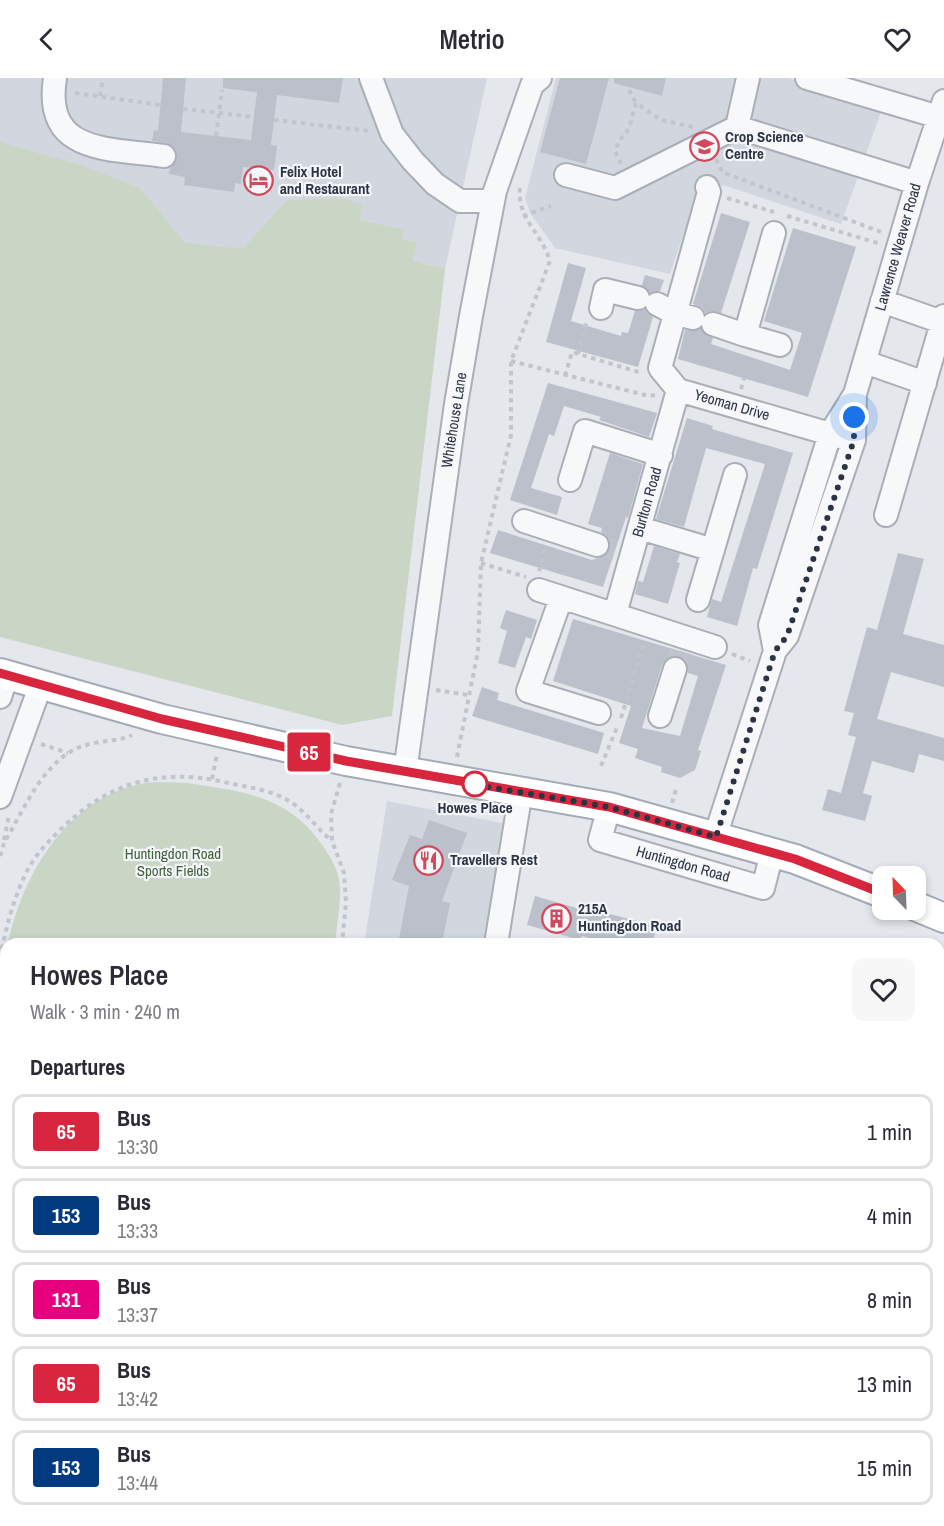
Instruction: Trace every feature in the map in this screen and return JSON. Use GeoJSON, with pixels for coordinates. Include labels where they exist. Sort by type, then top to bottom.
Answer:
{"type":"FeatureCollection","features":[{"type":"Feature","properties":{"kind":"main road"},"geometry":{"type":"LineString","coordinates":[[2,682],[41,684],[162,719],[346,761],[609,807],[814,865],[872,889]]}},
{"type":"Feature","properties":{"kind":"main road"},"geometry":{"type":"LineString","coordinates":[[926,911],[944,918]]}},
{"type":"Feature","properties":{"kind":"street"},"geometry":{"type":"LineString","coordinates":[[371,78],[392,134],[435,184],[460,201],[493,201]]}},
{"type":"Feature","properties":{"kind":"street","name":"Whitehouse Lane"},"geometry":{"type":"LineString","coordinates":[[405,772],[456,404],[493,201],[532,85],[540,78]]}},
{"type":"Feature","properties":{"kind":"street"},"geometry":{"type":"LineString","coordinates":[[737,127],[748,78]]}},
{"type":"Feature","properties":{"kind":"street"},"geometry":{"type":"LineString","coordinates":[[807,78],[941,109]]}},
{"type":"Feature","properties":{"kind":"street"},"geometry":{"type":"LineString","coordinates":[[54,84],[58,118],[64,132],[77,141],[93,146],[164,156]]}},
{"type":"Feature","properties":{"kind":"street","name":"Lawrence Weaver Road"},"geometry":{"type":"LineString","coordinates":[[716,837],[772,659],[787,636],[854,440],[855,394],[916,183],[941,109]]}},
{"type":"Feature","properties":{"kind":"street"},"geometry":{"type":"LineString","coordinates":[[566,175],[615,188],[737,127],[916,183]]}},
{"type":"Feature","properties":{"kind":"street"},"geometry":{"type":"LineString","coordinates":[[660,368],[708,190]]}},
{"type":"Feature","properties":{"kind":"street"},"geometry":{"type":"LineString","coordinates":[[745,334],[774,233]]}},
{"type":"Feature","properties":{"kind":"street"},"geometry":{"type":"LineString","coordinates":[[601,308],[605,290],[780,345]]}},
{"type":"Feature","properties":{"kind":"street"},"geometry":{"type":"LineString","coordinates":[[882,301],[943,319],[886,515]]}},
{"type":"Feature","properties":{"kind":"street"},"geometry":{"type":"LineString","coordinates":[[864,362],[925,382]]}},
{"type":"Feature","properties":{"kind":"street","name":"Yeoman Drive"},"geometry":{"type":"LineString","coordinates":[[660,368],[678,390],[854,440]]}},
{"type":"Feature","properties":{"kind":"street","name":"Burlton Road"},"geometry":{"type":"LineString","coordinates":[[615,614],[615,550],[640,528],[678,390]]}},
{"type":"Feature","properties":{"kind":"street","name":"Lawrence Weaver Road"},"geometry":{"type":"LineString","coordinates":[[772,659],[770,625],[830,434],[855,394]]}},
{"type":"Feature","properties":{"kind":"street"},"geometry":{"type":"LineString","coordinates":[[570,480],[585,431],[661,455]]}},
{"type":"Feature","properties":{"kind":"street"},"geometry":{"type":"LineString","coordinates":[[698,600],[735,475]]}},
{"type":"Feature","properties":{"kind":"street"},"geometry":{"type":"LineString","coordinates":[[524,521],[615,550]]}},
{"type":"Feature","properties":{"kind":"street"},"geometry":{"type":"LineString","coordinates":[[640,528],[713,550]]}},
{"type":"Feature","properties":{"kind":"street"},"geometry":{"type":"LineString","coordinates":[[540,590],[649,627],[680,652],[715,647]]}},
{"type":"Feature","properties":{"kind":"street"},"geometry":{"type":"LineString","coordinates":[[561,598],[528,691],[599,712]]}},
{"type":"Feature","properties":{"kind":"street"},"geometry":{"type":"LineString","coordinates":[[660,716],[680,652]]}},
{"type":"Feature","properties":{"kind":"street"},"geometry":{"type":"LineString","coordinates":[[0,797],[41,684]]}},
{"type":"Feature","properties":{"kind":"street"},"geometry":{"type":"LineString","coordinates":[[496,938],[521,791]]}},
{"type":"Feature","properties":{"kind":"street","name":"Huntingdon Road"},"geometry":{"type":"LineString","coordinates":[[609,807],[600,840],[763,888],[772,853]]}},
{"type":"Feature","properties":{"kind":"street"},"geometry":{"type":"LineString","coordinates":[[507,938],[524,833]]}},
{"type":"Feature","properties":{"kind":"path"},"geometry":{"type":"LineString","coordinates":[[100,96],[103,78]]}},
{"type":"Feature","properties":{"kind":"path"},"geometry":{"type":"LineString","coordinates":[[54,84],[100,96],[160,105]]}},
{"type":"Feature","properties":{"kind":"path"},"geometry":{"type":"LineString","coordinates":[[216,136],[222,90]]}},
{"type":"Feature","properties":{"kind":"path"},"geometry":{"type":"LineString","coordinates":[[629,90],[636,103],[662,120],[686,124],[701,131],[722,172],[899,244]]}},
{"type":"Feature","properties":{"kind":"path"},"geometry":{"type":"LineString","coordinates":[[628,181],[615,151],[619,141],[629,129],[636,103]]}},
{"type":"Feature","properties":{"kind":"path"},"geometry":{"type":"LineString","coordinates":[[183,108],[254,117]]}},
{"type":"Feature","properties":{"kind":"path"},"geometry":{"type":"LineString","coordinates":[[274,120],[392,134]]}},
{"type":"Feature","properties":{"kind":"path"},"geometry":{"type":"LineString","coordinates":[[459,733],[478,651],[481,563],[511,435],[511,361],[550,261],[546,246],[523,216],[519,200],[520,182]]}},
{"type":"Feature","properties":{"kind":"path"},"geometry":{"type":"LineString","coordinates":[[708,190],[899,244]]}},
{"type":"Feature","properties":{"kind":"path"},"geometry":{"type":"LineString","coordinates":[[523,216],[550,206]]}},
{"type":"Feature","properties":{"kind":"path"},"geometry":{"type":"LineString","coordinates":[[578,354],[588,317],[601,308]]}},
{"type":"Feature","properties":{"kind":"path"},"geometry":{"type":"LineString","coordinates":[[565,376],[572,352],[644,373],[660,368]]}},
{"type":"Feature","properties":{"kind":"path"},"geometry":{"type":"LineString","coordinates":[[511,361],[649,396],[678,390]]}},
{"type":"Feature","properties":{"kind":"path"},"geometry":{"type":"LineString","coordinates":[[481,563],[536,581],[550,531]]}},
{"type":"Feature","properties":{"kind":"path"},"geometry":{"type":"LineString","coordinates":[[601,766],[620,720],[649,627]]}},
{"type":"Feature","properties":{"kind":"path"},"geometry":{"type":"LineString","coordinates":[[715,647],[772,659]]}},
{"type":"Feature","properties":{"kind":"path"},"geometry":{"type":"LineString","coordinates":[[418,688],[468,695]]}},
{"type":"Feature","properties":{"kind":"path"},"geometry":{"type":"LineString","coordinates":[[0,855],[4,843],[49,769],[69,753],[86,745],[125,739],[162,719]]}},
{"type":"Feature","properties":{"kind":"path"},"geometry":{"type":"LineString","coordinates":[[35,741],[69,753]]}},
{"type":"Feature","properties":{"kind":"path"},"geometry":{"type":"LineString","coordinates":[[343,938],[346,903],[344,873],[332,841],[331,813],[346,761]]}},
{"type":"Feature","properties":{"kind":"path"},"geometry":{"type":"LineString","coordinates":[[5,938],[17,895],[28,869],[45,845],[74,815],[98,798],[145,779],[181,777],[212,779],[275,794],[302,810],[332,841]]}},
{"type":"Feature","properties":{"kind":"shaded area","name":"Felix Hotel and Restaurant"},"geometry":{"type":"Polygon","coordinates":[[[0,78],[487,78],[445,269],[412,261],[402,239],[405,230],[219,294],[0,166],[0,78]]]}},
{"type":"Feature","properties":{"kind":"shaded area","name":"Crop Science Centre"},"geometry":{"type":"Polygon","coordinates":[[[556,78],[789,78],[882,109],[841,224],[726,186],[701,183],[670,274],[555,248],[530,213],[525,198],[556,78]]]}},
{"type":"Feature","properties":{"kind":"shaded area"},"geometry":{"type":"Polygon","coordinates":[[[387,801],[507,824],[484,938],[365,938],[387,801]]]}},
{"type":"Feature","properties":{"kind":"green space"},"geometry":{"type":"Polygon","coordinates":[[[0,142],[83,166],[140,188],[185,243],[243,249],[287,200],[346,199],[362,205],[359,220],[405,230],[402,239],[417,242],[413,261],[445,269],[392,716],[342,725],[0,637],[0,142]]]}},
{"type":"Feature","properties":{"kind":"green space","name":"Huntingdon Road Sports Fields"},"geometry":{"type":"Polygon","coordinates":[[[187,783],[246,793],[280,806],[295,816],[323,846],[339,879],[340,903],[336,938],[9,938],[15,917],[37,867],[52,844],[70,823],[91,806],[114,792],[141,784],[187,783]]]}},
{"type":"Feature","properties":{"kind":"building"},"geometry":{"type":"Polygon","coordinates":[[[163,78],[186,78],[181,132],[251,140],[257,92],[223,88],[223,78],[343,78],[339,103],[277,95],[271,145],[277,146],[274,170],[243,167],[241,184],[235,183],[234,192],[184,185],[185,177],[169,174],[177,158],[176,150],[166,143],[152,141],[154,130],[158,131],[163,78]]]}},
{"type":"Feature","properties":{"kind":"building"},"geometry":{"type":"Polygon","coordinates":[[[560,78],[609,78],[586,164],[540,152],[560,78]]]}},
{"type":"Feature","properties":{"kind":"building"},"geometry":{"type":"Polygon","coordinates":[[[614,78],[666,78],[662,96],[614,83],[614,78]]]}},
{"type":"Feature","properties":{"kind":"building"},"geometry":{"type":"Polygon","coordinates":[[[721,213],[750,222],[721,313],[711,311],[705,313],[702,308],[693,304],[721,213]]]}},
{"type":"Feature","properties":{"kind":"building"},"geometry":{"type":"Polygon","coordinates":[[[793,228],[856,247],[808,397],[678,359],[685,330],[701,329],[713,338],[711,344],[790,370],[802,333],[764,321],[793,228]]]}},
{"type":"Feature","properties":{"kind":"building"},"geometry":{"type":"Polygon","coordinates":[[[568,263],[586,268],[571,321],[621,336],[622,332],[628,333],[635,311],[645,309],[653,317],[638,367],[546,342],[568,263]]]}},
{"type":"Feature","properties":{"kind":"building"},"geometry":{"type":"Polygon","coordinates":[[[645,275],[664,280],[660,291],[650,293],[642,285],[645,275]]]}},
{"type":"Feature","properties":{"kind":"building"},"geometry":{"type":"Polygon","coordinates":[[[548,383],[657,413],[649,437],[599,420],[601,417],[564,406],[554,436],[549,434],[531,488],[562,497],[557,515],[510,500],[548,383]]]}},
{"type":"Feature","properties":{"kind":"building"},"geometry":{"type":"Polygon","coordinates":[[[687,418],[713,426],[712,429],[793,453],[757,569],[753,568],[737,626],[707,617],[712,599],[721,602],[765,464],[706,448],[684,527],[656,519],[687,418]]]}},
{"type":"Feature","properties":{"kind":"building"},"geometry":{"type":"Polygon","coordinates":[[[610,453],[643,464],[628,518],[626,517],[603,587],[490,553],[498,530],[592,560],[606,555],[610,549],[607,536],[601,532],[602,528],[588,524],[610,453]]]}},
{"type":"Feature","properties":{"kind":"building"},"geometry":{"type":"Polygon","coordinates":[[[654,546],[680,554],[677,562],[680,563],[668,604],[635,594],[638,581],[643,582],[654,546]]]}},
{"type":"Feature","properties":{"kind":"building"},"geometry":{"type":"Polygon","coordinates":[[[898,553],[924,559],[903,634],[944,645],[944,687],[891,672],[877,719],[944,738],[944,761],[919,754],[914,773],[872,761],[863,793],[872,796],[865,821],[822,810],[828,789],[841,793],[856,737],[848,735],[854,713],[844,711],[867,627],[877,630],[898,553]]]}},
{"type":"Feature","properties":{"kind":"building"},"geometry":{"type":"Polygon","coordinates":[[[506,610],[537,620],[531,639],[526,637],[515,668],[498,663],[507,631],[500,628],[506,610]]]}},
{"type":"Feature","properties":{"kind":"building"},"geometry":{"type":"Polygon","coordinates":[[[573,619],[726,665],[698,750],[701,751],[695,770],[680,778],[661,772],[662,767],[635,758],[638,749],[619,743],[631,706],[553,681],[573,619]],[[672,656],[662,665],[642,728],[680,736],[698,676],[688,673],[685,660],[672,656]]]}},
{"type":"Feature","properties":{"kind":"building"},"geometry":{"type":"Polygon","coordinates":[[[482,687],[499,693],[497,700],[604,733],[598,754],[472,716],[482,687]]]}},
{"type":"Feature","properties":{"kind":"building","name":"Travellers Rest"},"geometry":{"type":"Polygon","coordinates":[[[429,820],[467,833],[442,901],[450,903],[443,938],[399,938],[409,886],[392,880],[410,835],[422,839],[429,820]]]}},
{"type":"Feature","properties":{"kind":"building"},"geometry":{"type":"Polygon","coordinates":[[[535,896],[597,914],[598,911],[657,926],[654,938],[589,938],[582,936],[573,938],[527,925],[535,896]]]}},
{"type":"Feature","properties":{"kind":"tunnel"},"geometry":{"type":"LineString","coordinates":[[597,545],[615,550]]}},
{"type":"Feature","properties":{"kind":"tunnel"},"geometry":{"type":"LineString","coordinates":[[675,669],[680,651]]}},
{"type":"Feature","properties":{"kind":"bus line","name":"65"},"geometry":{"type":"LineString","coordinates":[[0,673],[162,719],[346,761],[609,807],[795,859],[872,889]]}},
{"type":"Feature","properties":{"kind":"place","name":"Crop Science Centre"},"geometry":{"type":"Point","coordinates":[704,146]}},
{"type":"Feature","properties":{"kind":"place","name":"Felix Hotel and Restaurant"},"geometry":{"type":"Point","coordinates":[259,181]}},
{"type":"Feature","properties":{"kind":"place","name":"Howes Place"},"geometry":{"type":"Point","coordinates":[475,784]}},
{"type":"Feature","properties":{"kind":"place","name":"Travellers Rest"},"geometry":{"type":"Point","coordinates":[429,860]}},
{"type":"Feature","properties":{"kind":"place","name":"215A Huntingdon Road"},"geometry":{"type":"Point","coordinates":[557,918]}},
{"type":"Feature","properties":{"kind":"route"},"geometry":{"type":"LineString","coordinates":[[475,784],[471,784],[530,792],[609,807],[716,837],[775,651],[787,636],[854,440],[854,417]]}}]}
